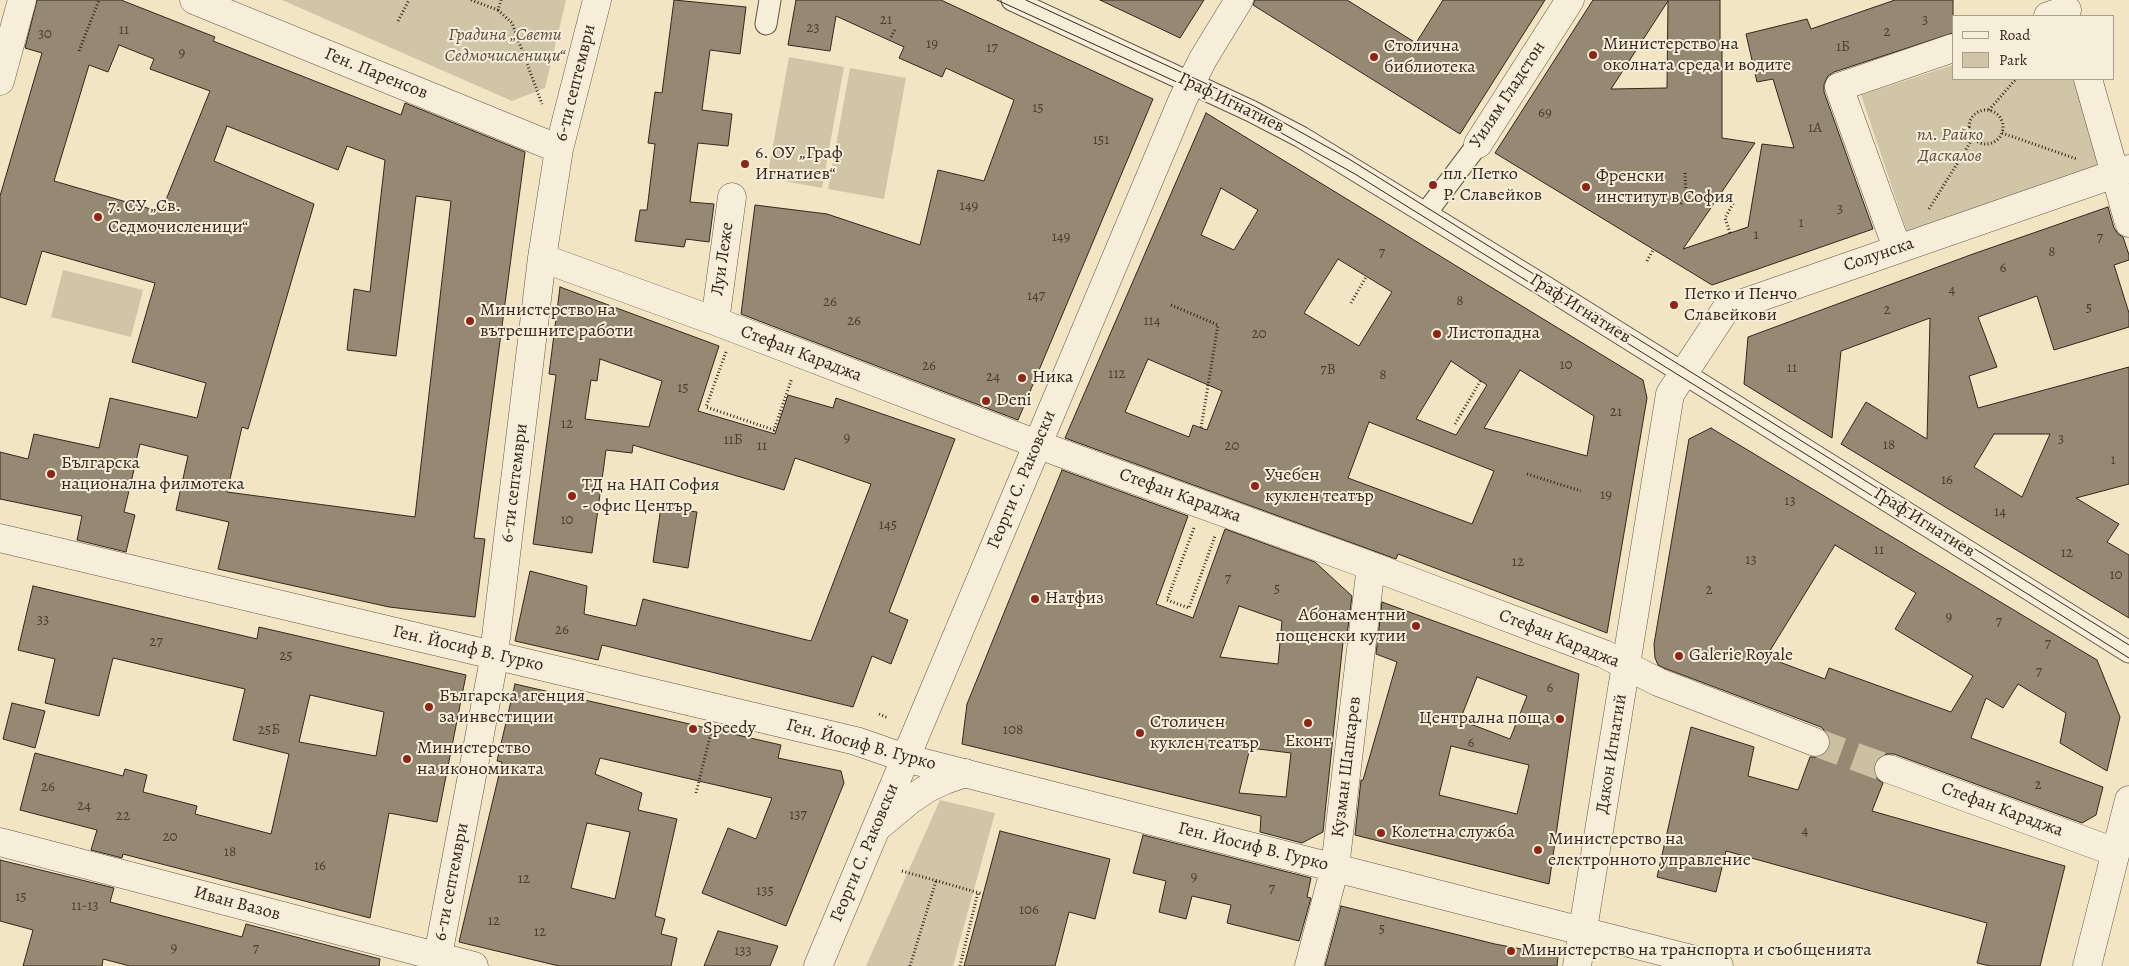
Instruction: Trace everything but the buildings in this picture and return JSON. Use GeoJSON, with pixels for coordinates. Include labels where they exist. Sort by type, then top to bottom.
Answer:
{"type":"FeatureCollection","features":[{"type":"Feature","properties":{"kind":"street"},"geometry":{"type":"LineString","coordinates":[[0,80],[22,0]]}},
{"type":"Feature","properties":{"kind":"street","name":"Ген. Паренсов"},"geometry":{"type":"LineString","coordinates":[[194,0],[559,149]]}},
{"type":"Feature","properties":{"kind":"street","name":"6-ти септември"},"geometry":{"type":"LineString","coordinates":[[437,961],[494,655],[542,258],[559,149],[597,0]]}},
{"type":"Feature","properties":{"kind":"street"},"geometry":{"type":"LineString","coordinates":[[766,24],[770,0]]}},
{"type":"Feature","properties":{"kind":"street","name":"Граф Игнатиев"},"geometry":{"type":"LineString","coordinates":[[1012,0],[1251,111],[1301,137],[1426,213],[1677,384],[2129,652]]}},
{"type":"Feature","properties":{"kind":"street","name":"Георги С. Раковски"},"geometry":{"type":"LineString","coordinates":[[818,966],[1191,83],[1239,0]]}},
{"type":"Feature","properties":{"kind":"street","name":"Уилям Гладстон"},"geometry":{"type":"LineString","coordinates":[[1426,213],[1478,144],[1570,0]]}},
{"type":"Feature","properties":{"kind":"street"},"geometry":{"type":"LineString","coordinates":[[1897,248],[1839,87],[1952,48]]}},
{"type":"Feature","properties":{"kind":"street"},"geometry":{"type":"LineString","coordinates":[[2088,80],[2122,172],[2129,223]]}},
{"type":"Feature","properties":{"kind":"street","name":"Солунска"},"geometry":{"type":"LineString","coordinates":[[1677,384],[1726,309],[1897,248],[2122,172]]}},
{"type":"Feature","properties":{"kind":"street","name":"Луи Леже"},"geometry":{"type":"LineString","coordinates":[[724,325],[732,196]]}},
{"type":"Feature","properties":{"kind":"street","name":"Стефан Караджа"},"geometry":{"type":"LineString","coordinates":[[542,258],[1604,654],[1658,682],[1815,742]]}},
{"type":"Feature","properties":{"kind":"street","name":"Дякон Игнатий"},"geometry":{"type":"LineString","coordinates":[[1577,966],[1627,666],[1677,384]]}},
{"type":"Feature","properties":{"kind":"street","name":"Ген. Йосиф В. Гурко"},"geometry":{"type":"LineString","coordinates":[[0,538],[856,741],[905,758],[964,774],[1719,966]]}},
{"type":"Feature","properties":{"kind":"street","name":"Кузман Шапкарев"},"geometry":{"type":"LineString","coordinates":[[1310,966],[1335,868],[1371,566]]}},
{"type":"Feature","properties":{"kind":"street","name":"Стефан Караджа"},"geometry":{"type":"LineString","coordinates":[[1889,769],[2116,852]]}},
{"type":"Feature","properties":{"kind":"street"},"geometry":{"type":"LineString","coordinates":[[876,829],[910,800],[928,788],[964,774]]}},
{"type":"Feature","properties":{"kind":"street"},"geometry":{"type":"LineString","coordinates":[[2087,966],[2129,800]]}},
{"type":"Feature","properties":{"kind":"street","name":"Иван Вазов"},"geometry":{"type":"LineString","coordinates":[[0,842],[437,961],[474,966]]}},
{"type":"Feature","properties":{"kind":"path"},"geometry":{"type":"LineString","coordinates":[[78,51],[99,0]]}},
{"type":"Feature","properties":{"kind":"path"},"geometry":{"type":"LineString","coordinates":[[398,22],[409,0]]}},
{"type":"Feature","properties":{"kind":"path"},"geometry":{"type":"LineString","coordinates":[[471,0],[498,10],[512,23],[543,107]]}},
{"type":"Feature","properties":{"kind":"path"},"geometry":{"type":"LineString","coordinates":[[498,10],[501,0]]}},
{"type":"Feature","properties":{"kind":"path"},"geometry":{"type":"LineString","coordinates":[[892,37],[896,28]]}},
{"type":"Feature","properties":{"kind":"path"},"geometry":{"type":"LineString","coordinates":[[1989,110],[2015,80]]}},
{"type":"Feature","properties":{"kind":"path"},"geometry":{"type":"LineString","coordinates":[[1989,110],[1998,114],[2004,128],[1996,141],[1986,144],[1973,138],[1970,132],[1970,121],[1978,112],[1989,110]]}},
{"type":"Feature","properties":{"kind":"path"},"geometry":{"type":"LineString","coordinates":[[2002,133],[2061,153]]}},
{"type":"Feature","properties":{"kind":"path"},"geometry":{"type":"LineString","coordinates":[[1938,195],[1973,138]]}},
{"type":"Feature","properties":{"kind":"path"},"geometry":{"type":"LineString","coordinates":[[1681,204],[1686,196],[1685,173]]}},
{"type":"Feature","properties":{"kind":"path"},"geometry":{"type":"LineString","coordinates":[[1730,233],[1725,218],[1734,202]]}},
{"type":"Feature","properties":{"kind":"path"},"geometry":{"type":"LineString","coordinates":[[1647,261],[1654,250]]}},
{"type":"Feature","properties":{"kind":"path"},"geometry":{"type":"LineString","coordinates":[[1351,304],[1366,277]]}},
{"type":"Feature","properties":{"kind":"path"},"geometry":{"type":"LineString","coordinates":[[1171,306],[1218,325],[1201,428]]}},
{"type":"Feature","properties":{"kind":"path"},"geometry":{"type":"LineString","coordinates":[[724,325],[706,407],[774,430],[800,354]]}},
{"type":"Feature","properties":{"kind":"path"},"geometry":{"type":"LineString","coordinates":[[1455,424],[1482,380]]}},
{"type":"Feature","properties":{"kind":"path"},"geometry":{"type":"LineString","coordinates":[[1527,474],[1582,491]]}},
{"type":"Feature","properties":{"kind":"path"},"geometry":{"type":"LineString","coordinates":[[1213,508],[1188,608],[1167,600],[1213,508]]}},
{"type":"Feature","properties":{"kind":"path"},"geometry":{"type":"LineString","coordinates":[[879,714],[888,718]]}},
{"type":"Feature","properties":{"kind":"path"},"geometry":{"type":"LineString","coordinates":[[696,793],[713,725]]}},
{"type":"Feature","properties":{"kind":"path"},"geometry":{"type":"LineString","coordinates":[[902,871],[983,894]]}},
{"type":"Feature","properties":{"kind":"path"},"geometry":{"type":"LineString","coordinates":[[910,966],[936,881]]}},
{"type":"Feature","properties":{"kind":"path"},"geometry":{"type":"LineString","coordinates":[[960,966],[978,892]]}},
{"type":"Feature","properties":{"kind":"green space","name":"Градина „Свети Седмочисленици“"},"geometry":{"type":"Polygon","coordinates":[[[282,0],[566,0],[545,88],[512,101],[282,0]]]}},
{"type":"Feature","properties":{"kind":"green space"},"geometry":{"type":"Polygon","coordinates":[[[789,57],[844,67],[822,188],[767,178],[789,57]]]}},
{"type":"Feature","properties":{"kind":"green space","name":"пл. Райко Даскалов"},"geometry":{"type":"Polygon","coordinates":[[[1952,65],[1952,80],[2081,80],[2110,166],[1907,232],[1861,95],[1952,65]]]}},
{"type":"Feature","properties":{"kind":"green space"},"geometry":{"type":"Polygon","coordinates":[[[850,68],[906,78],[884,199],[828,189],[850,68]]]}},
{"type":"Feature","properties":{"kind":"green space"},"geometry":{"type":"Polygon","coordinates":[[[63,270],[143,290],[131,337],[51,317],[63,270]]]}},
{"type":"Feature","properties":{"kind":"green space"},"geometry":{"type":"Polygon","coordinates":[[[940,800],[995,813],[953,966],[866,966],[940,800]]]}},
{"type":"Feature","properties":{"kind":"tunnel"},"geometry":{"type":"LineString","coordinates":[[1815,742],[1889,769]]}},
{"type":"Feature","properties":{"kind":"tram line"},"geometry":{"type":"LineString","coordinates":[[997,0],[1249,115],[1355,174],[1828,468],[2129,658]]}},
{"type":"Feature","properties":{"kind":"tram line"},"geometry":{"type":"LineString","coordinates":[[1026,0],[1254,106],[1349,159],[2129,645]]}},
{"type":"Feature","properties":{"kind":"place","name":"Министерство на околната среда и водите"},"geometry":{"type":"Point","coordinates":[1593,55]}},
{"type":"Feature","properties":{"kind":"place","name":"Столична библиотека"},"geometry":{"type":"Point","coordinates":[1374,57]}},
{"type":"Feature","properties":{"kind":"place","name":"6. ОУ „Граф Игнатиев“"},"geometry":{"type":"Point","coordinates":[745,164]}},
{"type":"Feature","properties":{"kind":"place","name":"пл. Петко Р. Славейков"},"geometry":{"type":"Point","coordinates":[1433,185]}},
{"type":"Feature","properties":{"kind":"place","name":"Френски институт в София"},"geometry":{"type":"Point","coordinates":[1586,187]}},
{"type":"Feature","properties":{"kind":"place","name":"7. СУ „Св. Седмочисленици“"},"geometry":{"type":"Point","coordinates":[98,217]}},
{"type":"Feature","properties":{"kind":"place","name":"Петко и Пенчо Славейкови"},"geometry":{"type":"Point","coordinates":[1674,305]}},
{"type":"Feature","properties":{"kind":"place","name":"Министерство на вътрешните работи"},"geometry":{"type":"Point","coordinates":[470,321]}},
{"type":"Feature","properties":{"kind":"place","name":"Листопадна"},"geometry":{"type":"Point","coordinates":[1437,334]}},
{"type":"Feature","properties":{"kind":"place","name":"Ника"},"geometry":{"type":"Point","coordinates":[1022,378]}},
{"type":"Feature","properties":{"kind":"place","name":"Deni"},"geometry":{"type":"Point","coordinates":[986,401]}},
{"type":"Feature","properties":{"kind":"place","name":"Българска национална филмотека"},"geometry":{"type":"Point","coordinates":[51,474]}},
{"type":"Feature","properties":{"kind":"place","name":"Учебен куклен театър"},"geometry":{"type":"Point","coordinates":[1255,486]}},
{"type":"Feature","properties":{"kind":"place","name":"ТД на НАП София - офис Център"},"geometry":{"type":"Point","coordinates":[572,496]}},
{"type":"Feature","properties":{"kind":"place","name":"Натфиз"},"geometry":{"type":"Point","coordinates":[1035,599]}},
{"type":"Feature","properties":{"kind":"place","name":"Абонаментни пощенски кутии"},"geometry":{"type":"Point","coordinates":[1416,626]}},
{"type":"Feature","properties":{"kind":"place","name":"Galerie Royale"},"geometry":{"type":"Point","coordinates":[1679,656]}},
{"type":"Feature","properties":{"kind":"place","name":"Българска агенция за инвестиции"},"geometry":{"type":"Point","coordinates":[429,707]}},
{"type":"Feature","properties":{"kind":"place","name":"Централна поща"},"geometry":{"type":"Point","coordinates":[1560,719]}},
{"type":"Feature","properties":{"kind":"place","name":"Еконт"},"geometry":{"type":"Point","coordinates":[1308,723]}},
{"type":"Feature","properties":{"kind":"place","name":"Speedy"},"geometry":{"type":"Point","coordinates":[693,729]}},
{"type":"Feature","properties":{"kind":"place","name":"Столичен куклен театър"},"geometry":{"type":"Point","coordinates":[1140,733]}},
{"type":"Feature","properties":{"kind":"place","name":"Министерство на икономиката"},"geometry":{"type":"Point","coordinates":[407,759]}},
{"type":"Feature","properties":{"kind":"place","name":"Колетна служба"},"geometry":{"type":"Point","coordinates":[1381,833]}},
{"type":"Feature","properties":{"kind":"place","name":"Министерство на електронното управление"},"geometry":{"type":"Point","coordinates":[1538,850]}},
{"type":"Feature","properties":{"kind":"place","name":"Министерство на транспорта и съобщенията"},"geometry":{"type":"Point","coordinates":[1511,951]}}]}
